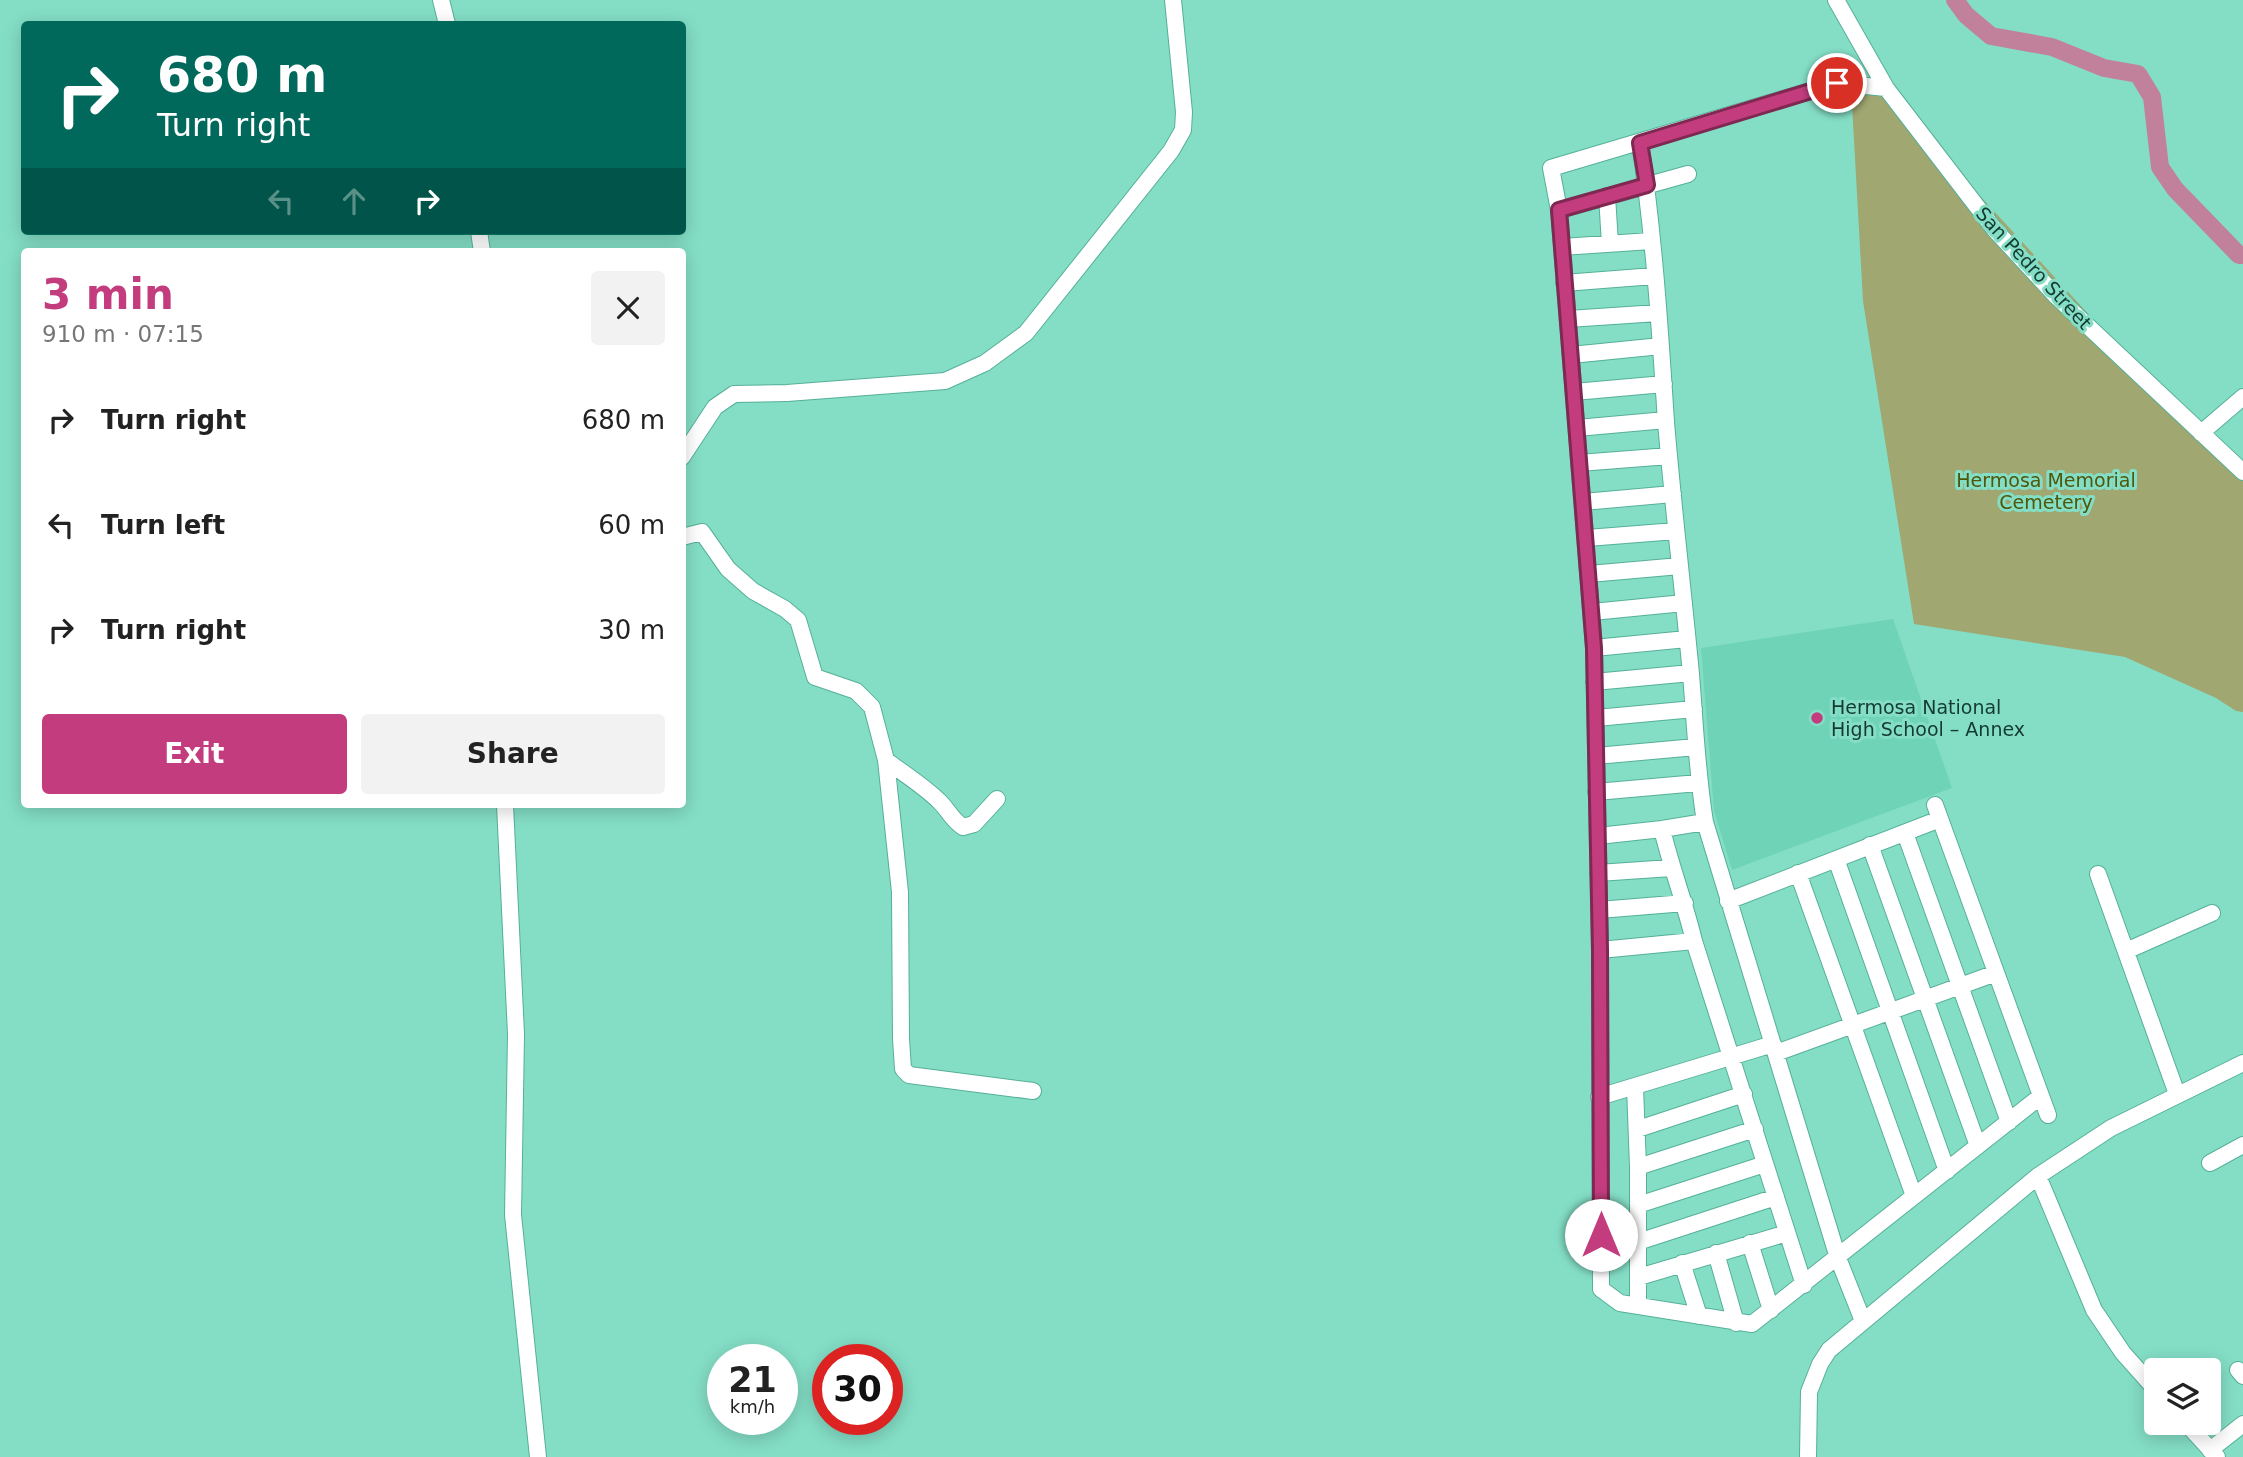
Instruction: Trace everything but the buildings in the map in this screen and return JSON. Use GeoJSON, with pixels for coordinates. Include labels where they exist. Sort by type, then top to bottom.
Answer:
{"type":"FeatureCollection","features":[{"type":"Feature","properties":{"kind":"street"},"geometry":{"type":"LineString","coordinates":[[441,0],[446,21]]}},
{"type":"Feature","properties":{"kind":"street"},"geometry":{"type":"LineString","coordinates":[[686,451],[715,407],[734,394],[787,393],[945,381],[985,363],[1026,333],[1171,150],[1183,130],[1184,112],[1173,0]]}},
{"type":"Feature","properties":{"kind":"street","name":"San Pedro Street"},"geometry":{"type":"LineString","coordinates":[[1836,0],[1886,88],[1995,230],[2057,297],[2243,472]]}},
{"type":"Feature","properties":{"kind":"street"},"geometry":{"type":"LineString","coordinates":[[1886,88],[1837,83],[1551,168],[1559,210],[1594,648],[1600,950],[1601,1289],[1620,1303],[1752,1324],[2041,1096]]}},
{"type":"Feature","properties":{"kind":"street"},"geometry":{"type":"LineString","coordinates":[[1640,143],[1647,185],[1666,421],[1694,709],[1698,783],[1705,822],[1838,1258],[1863,1321]]}},
{"type":"Feature","properties":{"kind":"street"},"geometry":{"type":"LineString","coordinates":[[1559,210],[1688,174]]}},
{"type":"Feature","properties":{"kind":"street"},"geometry":{"type":"LineString","coordinates":[[1607,196],[1610,244]]}},
{"type":"Feature","properties":{"kind":"street"},"geometry":{"type":"LineString","coordinates":[[1562,247],[1651,241]]}},
{"type":"Feature","properties":{"kind":"street"},"geometry":{"type":"LineString","coordinates":[[1564,283],[1654,276]]}},
{"type":"Feature","properties":{"kind":"street"},"geometry":{"type":"LineString","coordinates":[[1568,319],[1658,313]]}},
{"type":"Feature","properties":{"kind":"street"},"geometry":{"type":"LineString","coordinates":[[1571,355],[1661,346]]}},
{"type":"Feature","properties":{"kind":"street"},"geometry":{"type":"LineString","coordinates":[[1574,392],[1664,384]]}},
{"type":"Feature","properties":{"kind":"street"},"geometry":{"type":"LineString","coordinates":[[2201,433],[2241,403]]}},
{"type":"Feature","properties":{"kind":"street"},"geometry":{"type":"LineString","coordinates":[[1577,428],[1666,421]]}},
{"type":"Feature","properties":{"kind":"street"},"geometry":{"type":"LineString","coordinates":[[1579,463],[1670,456]]}},
{"type":"Feature","properties":{"kind":"street"},"geometry":{"type":"LineString","coordinates":[[1583,502],[1673,494]]}},
{"type":"Feature","properties":{"kind":"street"},"geometry":{"type":"LineString","coordinates":[[1587,538],[1676,531]]}},
{"type":"Feature","properties":{"kind":"street"},"geometry":{"type":"LineString","coordinates":[[686,536],[702,532],[728,569],[753,592],[785,609],[798,620],[815,677],[856,691],[872,707],[886,760],[900,892],[903,1069],[909,1075],[1033,1091]]}},
{"type":"Feature","properties":{"kind":"street"},"geometry":{"type":"LineString","coordinates":[[1589,574],[1680,566]]}},
{"type":"Feature","properties":{"kind":"street"},"geometry":{"type":"LineString","coordinates":[[1592,612],[1684,603]]}},
{"type":"Feature","properties":{"kind":"street"},"geometry":{"type":"LineString","coordinates":[[1594,648],[1687,639]]}},
{"type":"Feature","properties":{"kind":"street"},"geometry":{"type":"LineString","coordinates":[[1594,682],[1690,673]]}},
{"type":"Feature","properties":{"kind":"street"},"geometry":{"type":"LineString","coordinates":[[1596,718],[1694,709]]}},
{"type":"Feature","properties":{"kind":"street"},"geometry":{"type":"LineString","coordinates":[[1596,755],[1696,747]]}},
{"type":"Feature","properties":{"kind":"street"},"geometry":{"type":"LineString","coordinates":[[886,760],[931,794],[943,805],[952,820],[963,827],[974,824],[997,799]]}},
{"type":"Feature","properties":{"kind":"street"},"geometry":{"type":"LineString","coordinates":[[1596,792],[1698,783]]}},
{"type":"Feature","properties":{"kind":"street"},"geometry":{"type":"LineString","coordinates":[[505,808],[516,1034],[513,1215],[538,1457]]}},
{"type":"Feature","properties":{"kind":"street"},"geometry":{"type":"LineString","coordinates":[[1728,901],[1905,833],[1937,812],[2048,1115]]}},
{"type":"Feature","properties":{"kind":"street"},"geometry":{"type":"LineString","coordinates":[[1598,836],[1705,822]]}},
{"type":"Feature","properties":{"kind":"street"},"geometry":{"type":"LineString","coordinates":[[1662,829],[1671,868],[1685,903],[1804,1285]]}},
{"type":"Feature","properties":{"kind":"street"},"geometry":{"type":"LineString","coordinates":[[1905,833],[2009,1122]]}},
{"type":"Feature","properties":{"kind":"street"},"geometry":{"type":"LineString","coordinates":[[1870,845],[1978,1146]]}},
{"type":"Feature","properties":{"kind":"street"},"geometry":{"type":"LineString","coordinates":[[1836,859],[1947,1171]]}},
{"type":"Feature","properties":{"kind":"street"},"geometry":{"type":"LineString","coordinates":[[1598,873],[1671,868]]}},
{"type":"Feature","properties":{"kind":"street"},"geometry":{"type":"LineString","coordinates":[[1798,873],[1914,1196]]}},
{"type":"Feature","properties":{"kind":"street"},"geometry":{"type":"LineString","coordinates":[[2098,874],[2177,1094]]}},
{"type":"Feature","properties":{"kind":"street"},"geometry":{"type":"LineString","coordinates":[[1599,910],[1685,903]]}},
{"type":"Feature","properties":{"kind":"street"},"geometry":{"type":"LineString","coordinates":[[2126,951],[2212,913]]}},
{"type":"Feature","properties":{"kind":"street"},"geometry":{"type":"LineString","coordinates":[[1600,950],[1695,941]]}},
{"type":"Feature","properties":{"kind":"street"},"geometry":{"type":"LineString","coordinates":[[1600,1097],[1853,1024],[1996,973]]}},
{"type":"Feature","properties":{"kind":"street"},"geometry":{"type":"LineString","coordinates":[[1808,1457],[1809,1392],[1819,1364],[1829,1350],[2038,1177],[2111,1128],[2243,1063]]}},
{"type":"Feature","properties":{"kind":"street"},"geometry":{"type":"LineString","coordinates":[[1635,1087],[1639,1306]]}},
{"type":"Feature","properties":{"kind":"street"},"geometry":{"type":"LineString","coordinates":[[1637,1129],[1744,1094]]}},
{"type":"Feature","properties":{"kind":"street"},"geometry":{"type":"LineString","coordinates":[[1638,1167],[1755,1129]]}},
{"type":"Feature","properties":{"kind":"street"},"geometry":{"type":"LineString","coordinates":[[2210,1163],[2243,1145]]}},
{"type":"Feature","properties":{"kind":"street"},"geometry":{"type":"LineString","coordinates":[[1638,1205],[1765,1164]]}},
{"type":"Feature","properties":{"kind":"street"},"geometry":{"type":"LineString","coordinates":[[2038,1177],[2094,1310],[2123,1353],[2144,1377]]}},
{"type":"Feature","properties":{"kind":"street"},"geometry":{"type":"LineString","coordinates":[[1639,1242],[1776,1197]]}},
{"type":"Feature","properties":{"kind":"street"},"geometry":{"type":"LineString","coordinates":[[1639,1277],[1787,1233]]}},
{"type":"Feature","properties":{"kind":"street"},"geometry":{"type":"LineString","coordinates":[[1750,1243],[1772,1310]]}},
{"type":"Feature","properties":{"kind":"street"},"geometry":{"type":"LineString","coordinates":[[1716,1253],[1736,1323]]}},
{"type":"Feature","properties":{"kind":"street"},"geometry":{"type":"LineString","coordinates":[[1682,1263],[1699,1316]]}},
{"type":"Feature","properties":{"kind":"street"},"geometry":{"type":"LineString","coordinates":[[2197,1435],[2213,1453],[2243,1424]]}},
{"type":"Feature","properties":{"kind":"shaded area","name":"Hermosa National High School – Annex"},"geometry":{"type":"Polygon","coordinates":[[[1893,619],[1952,788],[1732,870],[1714,811],[1701,648],[1893,619]]]}},
{"type":"Feature","properties":{"kind":"green space","name":"Hermosa Memorial Cemetery"},"geometry":{"type":"Polygon","coordinates":[[[1851,87],[1881,88],[2192,427],[2243,477],[2243,712],[2125,657],[1914,624],[1863,301],[1851,87]]]}},
{"type":"Feature","properties":{"kind":"waterway"},"geometry":{"type":"LineString","coordinates":[[1955,0],[1966,15],[1991,36],[2052,47],[2104,68],[2138,74],[2152,97],[2160,167],[2175,189],[2239,255],[2243,255]]}},
{"type":"Feature","properties":{"kind":"place","name":"Hermosa National High School – Annex"},"geometry":{"type":"Point","coordinates":[1817,718]}},
{"type":"Feature","properties":{"kind":"route"},"geometry":{"type":"LineString","coordinates":[[1601,1235],[1600,950],[1594,648],[1559,210],[1647,185],[1640,143],[1837,83]]}}]}
